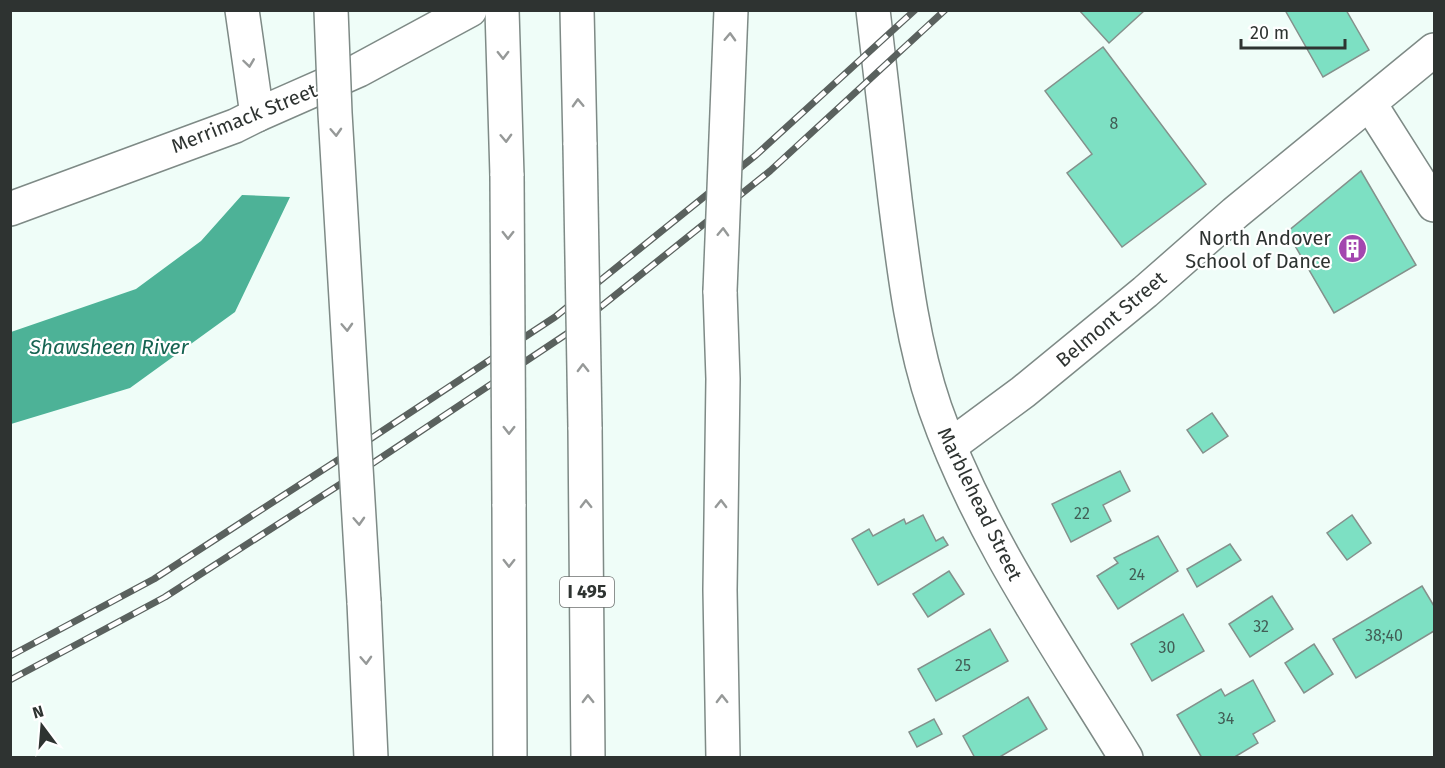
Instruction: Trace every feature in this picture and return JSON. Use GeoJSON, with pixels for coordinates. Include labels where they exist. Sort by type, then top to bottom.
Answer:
{"type":"FeatureCollection","features":[{"type":"Feature","properties":{"kind":"main road"},"geometry":{"type":"LineString","coordinates":[[242,10],[257,115]]}},
{"type":"Feature","properties":{"kind":"main road"},"geometry":{"type":"LineString","coordinates":[[331,10],[371,758]]}},
{"type":"Feature","properties":{"kind":"main road","name":"Merrimack Street"},"geometry":{"type":"LineString","coordinates":[[10,209],[235,126],[359,70],[470,10]]}},
{"type":"Feature","properties":{"kind":"main road"},"geometry":{"type":"LineString","coordinates":[[502,10],[507,176],[510,758]]}},
{"type":"Feature","properties":{"kind":"main road","name":"I 495"},"geometry":{"type":"LineString","coordinates":[[577,10],[585,427],[588,758]]}},
{"type":"Feature","properties":{"kind":"main road"},"geometry":{"type":"LineString","coordinates":[[723,758],[720,590],[723,379],[720,291],[731,10]]}},
{"type":"Feature","properties":{"kind":"main road","name":"Marblehead Street"},"geometry":{"type":"LineString","coordinates":[[873,10],[905,277],[922,363],[935,408],[950,446],[990,531],[1022,590],[1126,758]]}},
{"type":"Feature","properties":{"kind":"main road","name":"Belmont Street"},"geometry":{"type":"LineString","coordinates":[[950,446],[1023,392],[1145,292],[1242,207],[1434,50]]}},
{"type":"Feature","properties":{"kind":"main road"},"geometry":{"type":"LineString","coordinates":[[1370,104],[1434,205]]}},
{"type":"Feature","properties":{"kind":"water","name":"Shawsheen River"},"geometry":{"type":"Polygon","coordinates":[[[242,195],[290,197],[235,312],[130,388],[11,424],[11,332],[136,289],[201,241],[242,195]]]}},
{"type":"Feature","properties":{"kind":"building"},"geometry":{"type":"Polygon","coordinates":[[[1079,10],[1145,10],[1109,43],[1079,10]]]}},
{"type":"Feature","properties":{"kind":"building"},"geometry":{"type":"Polygon","coordinates":[[[1285,10],[1346,10],[1369,50],[1323,77],[1285,10]]]}},
{"type":"Feature","properties":{"kind":"building"},"geometry":{"type":"Polygon","coordinates":[[[1103,47],[1206,184],[1122,247],[1067,173],[1092,154],[1045,91],[1103,47]]]}},
{"type":"Feature","properties":{"kind":"building","name":"North Andover School of Dance"},"geometry":{"type":"Polygon","coordinates":[[[1361,171],[1416,265],[1334,313],[1287,232],[1361,171]]]}},
{"type":"Feature","properties":{"kind":"building"},"geometry":{"type":"Polygon","coordinates":[[[1212,413],[1228,436],[1203,453],[1187,430],[1212,413]]]}},
{"type":"Feature","properties":{"kind":"building"},"geometry":{"type":"Polygon","coordinates":[[[1120,471],[1130,491],[1103,505],[1111,521],[1071,542],[1052,504],[1120,471]]]}},
{"type":"Feature","properties":{"kind":"building"},"geometry":{"type":"Polygon","coordinates":[[[923,515],[936,541],[943,537],[948,545],[878,585],[852,539],[869,529],[873,536],[904,519],[906,524],[923,515]]]}},
{"type":"Feature","properties":{"kind":"building"},"geometry":{"type":"Polygon","coordinates":[[[1352,515],[1371,543],[1347,560],[1327,533],[1352,515]]]}},
{"type":"Feature","properties":{"kind":"building"},"geometry":{"type":"Polygon","coordinates":[[[1158,536],[1178,571],[1118,609],[1097,576],[1118,563],[1114,558],[1158,536]]]}},
{"type":"Feature","properties":{"kind":"building"},"geometry":{"type":"Polygon","coordinates":[[[1230,544],[1241,560],[1197,587],[1187,569],[1230,544]]]}},
{"type":"Feature","properties":{"kind":"building"},"geometry":{"type":"Polygon","coordinates":[[[949,571],[964,594],[928,617],[913,594],[949,571]]]}},
{"type":"Feature","properties":{"kind":"building"},"geometry":{"type":"Polygon","coordinates":[[[1422,586],[1434,606],[1434,631],[1356,678],[1333,639],[1422,586]]]}},
{"type":"Feature","properties":{"kind":"building"},"geometry":{"type":"Polygon","coordinates":[[[1272,596],[1293,629],[1250,657],[1229,624],[1272,596]]]}},
{"type":"Feature","properties":{"kind":"building"},"geometry":{"type":"Polygon","coordinates":[[[1183,614],[1204,651],[1152,681],[1131,644],[1183,614]]]}},
{"type":"Feature","properties":{"kind":"building"},"geometry":{"type":"Polygon","coordinates":[[[990,629],[1008,661],[936,701],[918,669],[990,629]]]}},
{"type":"Feature","properties":{"kind":"building"},"geometry":{"type":"Polygon","coordinates":[[[1314,644],[1333,674],[1304,693],[1285,663],[1314,644]]]}},
{"type":"Feature","properties":{"kind":"building"},"geometry":{"type":"Polygon","coordinates":[[[1253,680],[1275,721],[1253,734],[1258,743],[1233,758],[1202,758],[1177,715],[1221,689],[1225,696],[1253,680]]]}},
{"type":"Feature","properties":{"kind":"building"},"geometry":{"type":"Polygon","coordinates":[[[1028,697],[1047,729],[998,758],[975,758],[963,736],[1028,697]]]}},
{"type":"Feature","properties":{"kind":"building"},"geometry":{"type":"Polygon","coordinates":[[[934,719],[942,734],[917,747],[909,732],[934,719]]]}},
{"type":"Feature","properties":{"kind":"railway"},"geometry":{"type":"LineString","coordinates":[[10,656],[154,579],[555,317],[756,155],[915,10]]}},
{"type":"Feature","properties":{"kind":"railway"},"geometry":{"type":"LineString","coordinates":[[10,680],[165,597],[367,467],[568,333],[770,171],[945,10]]}},
{"type":"Feature","properties":{"kind":"place","name":"North Andover School of Dance"},"geometry":{"type":"Point","coordinates":[1352,249]}}]}
